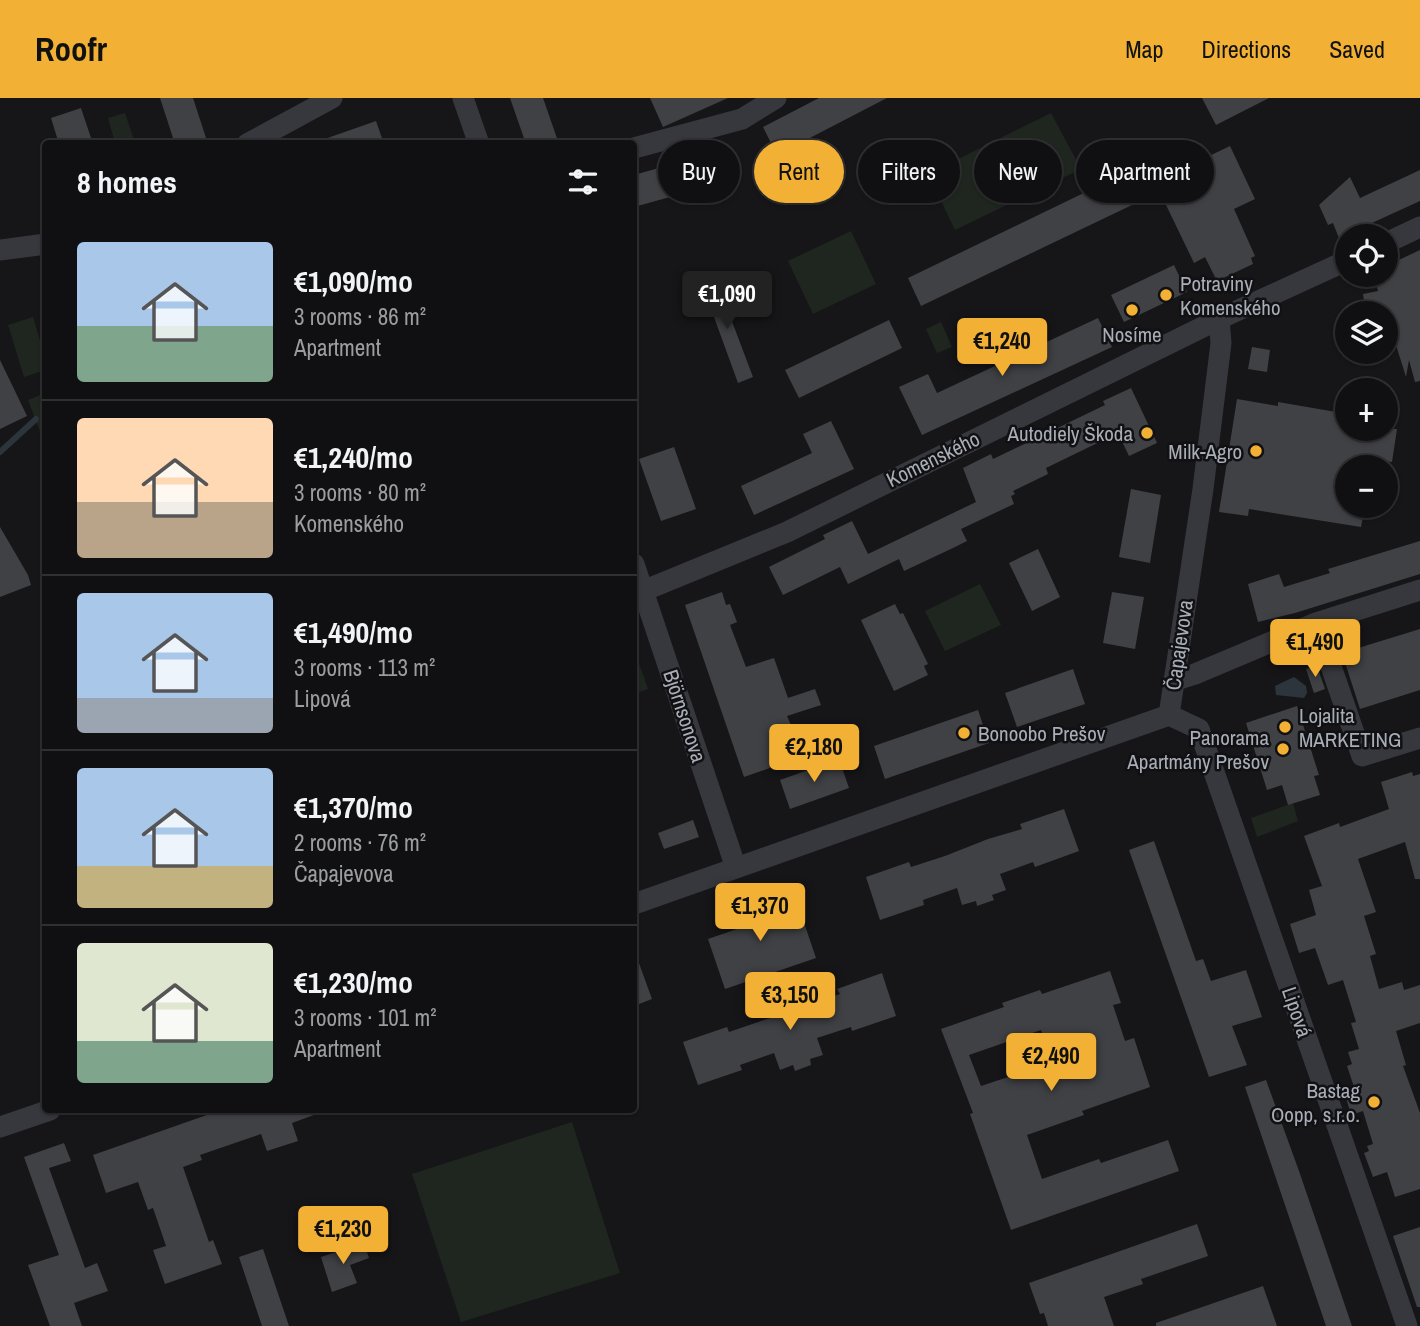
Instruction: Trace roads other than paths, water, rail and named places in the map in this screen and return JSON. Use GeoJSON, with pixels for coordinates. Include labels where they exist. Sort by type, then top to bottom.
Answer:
{"type":"FeatureCollection","features":[{"type":"Feature","properties":{"kind":"street"},"geometry":{"type":"LineString","coordinates":[[254,140],[332,98]]}},
{"type":"Feature","properties":{"kind":"street"},"geometry":{"type":"LineString","coordinates":[[463,98],[479,140]]}},
{"type":"Feature","properties":{"kind":"street"},"geometry":{"type":"LineString","coordinates":[[637,147],[741,119],[776,98]]}},
{"type":"Feature","properties":{"kind":"street"},"geometry":{"type":"LineString","coordinates":[[1398,237],[1420,227]]}},
{"type":"Feature","properties":{"kind":"street"},"geometry":{"type":"LineString","coordinates":[[0,250],[42,245]]}},
{"type":"Feature","properties":{"kind":"street"},"geometry":{"type":"LineString","coordinates":[[1219,318],[1335,266]]}},
{"type":"Feature","properties":{"kind":"street","name":"Komenského"},"geometry":{"type":"LineString","coordinates":[[643,591],[787,532],[1219,318]]}},
{"type":"Feature","properties":{"kind":"street","name":"Čapajevova"},"geometry":{"type":"LineString","coordinates":[[637,903],[1169,715],[1205,475],[1221,343],[1219,318]]}},
{"type":"Feature","properties":{"kind":"street","name":"Björnsonova"},"geometry":{"type":"LineString","coordinates":[[637,573],[736,868]]}},
{"type":"Feature","properties":{"kind":"street"},"geometry":{"type":"LineString","coordinates":[[1173,681],[1316,623],[1420,590]]}},
{"type":"Feature","properties":{"kind":"street"},"geometry":{"type":"LineString","coordinates":[[1316,623],[1362,756],[1420,738]]}},
{"type":"Feature","properties":{"kind":"street","name":"Lipová"},"geometry":{"type":"LineString","coordinates":[[1169,715],[1199,729],[1407,1326]]}},
{"type":"Feature","properties":{"kind":"street"},"geometry":{"type":"LineString","coordinates":[[0,1127],[42,1113]]}},
{"type":"Feature","properties":{"kind":"waterway"},"geometry":{"type":"LineString","coordinates":[[0,452],[36,419]]}},
{"type":"Feature","properties":{"kind":"place","name":"Potraviny Komenského"},"geometry":{"type":"Point","coordinates":[1166,295]}},
{"type":"Feature","properties":{"kind":"place","name":"Nosíme"},"geometry":{"type":"Point","coordinates":[1132,310]}},
{"type":"Feature","properties":{"kind":"place","name":"Autodiely Škoda"},"geometry":{"type":"Point","coordinates":[1147,433]}},
{"type":"Feature","properties":{"kind":"place","name":"Milk-Agro"},"geometry":{"type":"Point","coordinates":[1256,451]}},
{"type":"Feature","properties":{"kind":"place","name":"Lojalita MARKETING"},"geometry":{"type":"Point","coordinates":[1285,727]}},
{"type":"Feature","properties":{"kind":"place","name":"Bonoobo Prešov"},"geometry":{"type":"Point","coordinates":[964,733]}},
{"type":"Feature","properties":{"kind":"place","name":"Panorama Apartmány Prešov"},"geometry":{"type":"Point","coordinates":[1283,749]}},
{"type":"Feature","properties":{"kind":"place","name":"Bastag Oopp, s.r.o."},"geometry":{"type":"Point","coordinates":[1374,1102]}}]}
